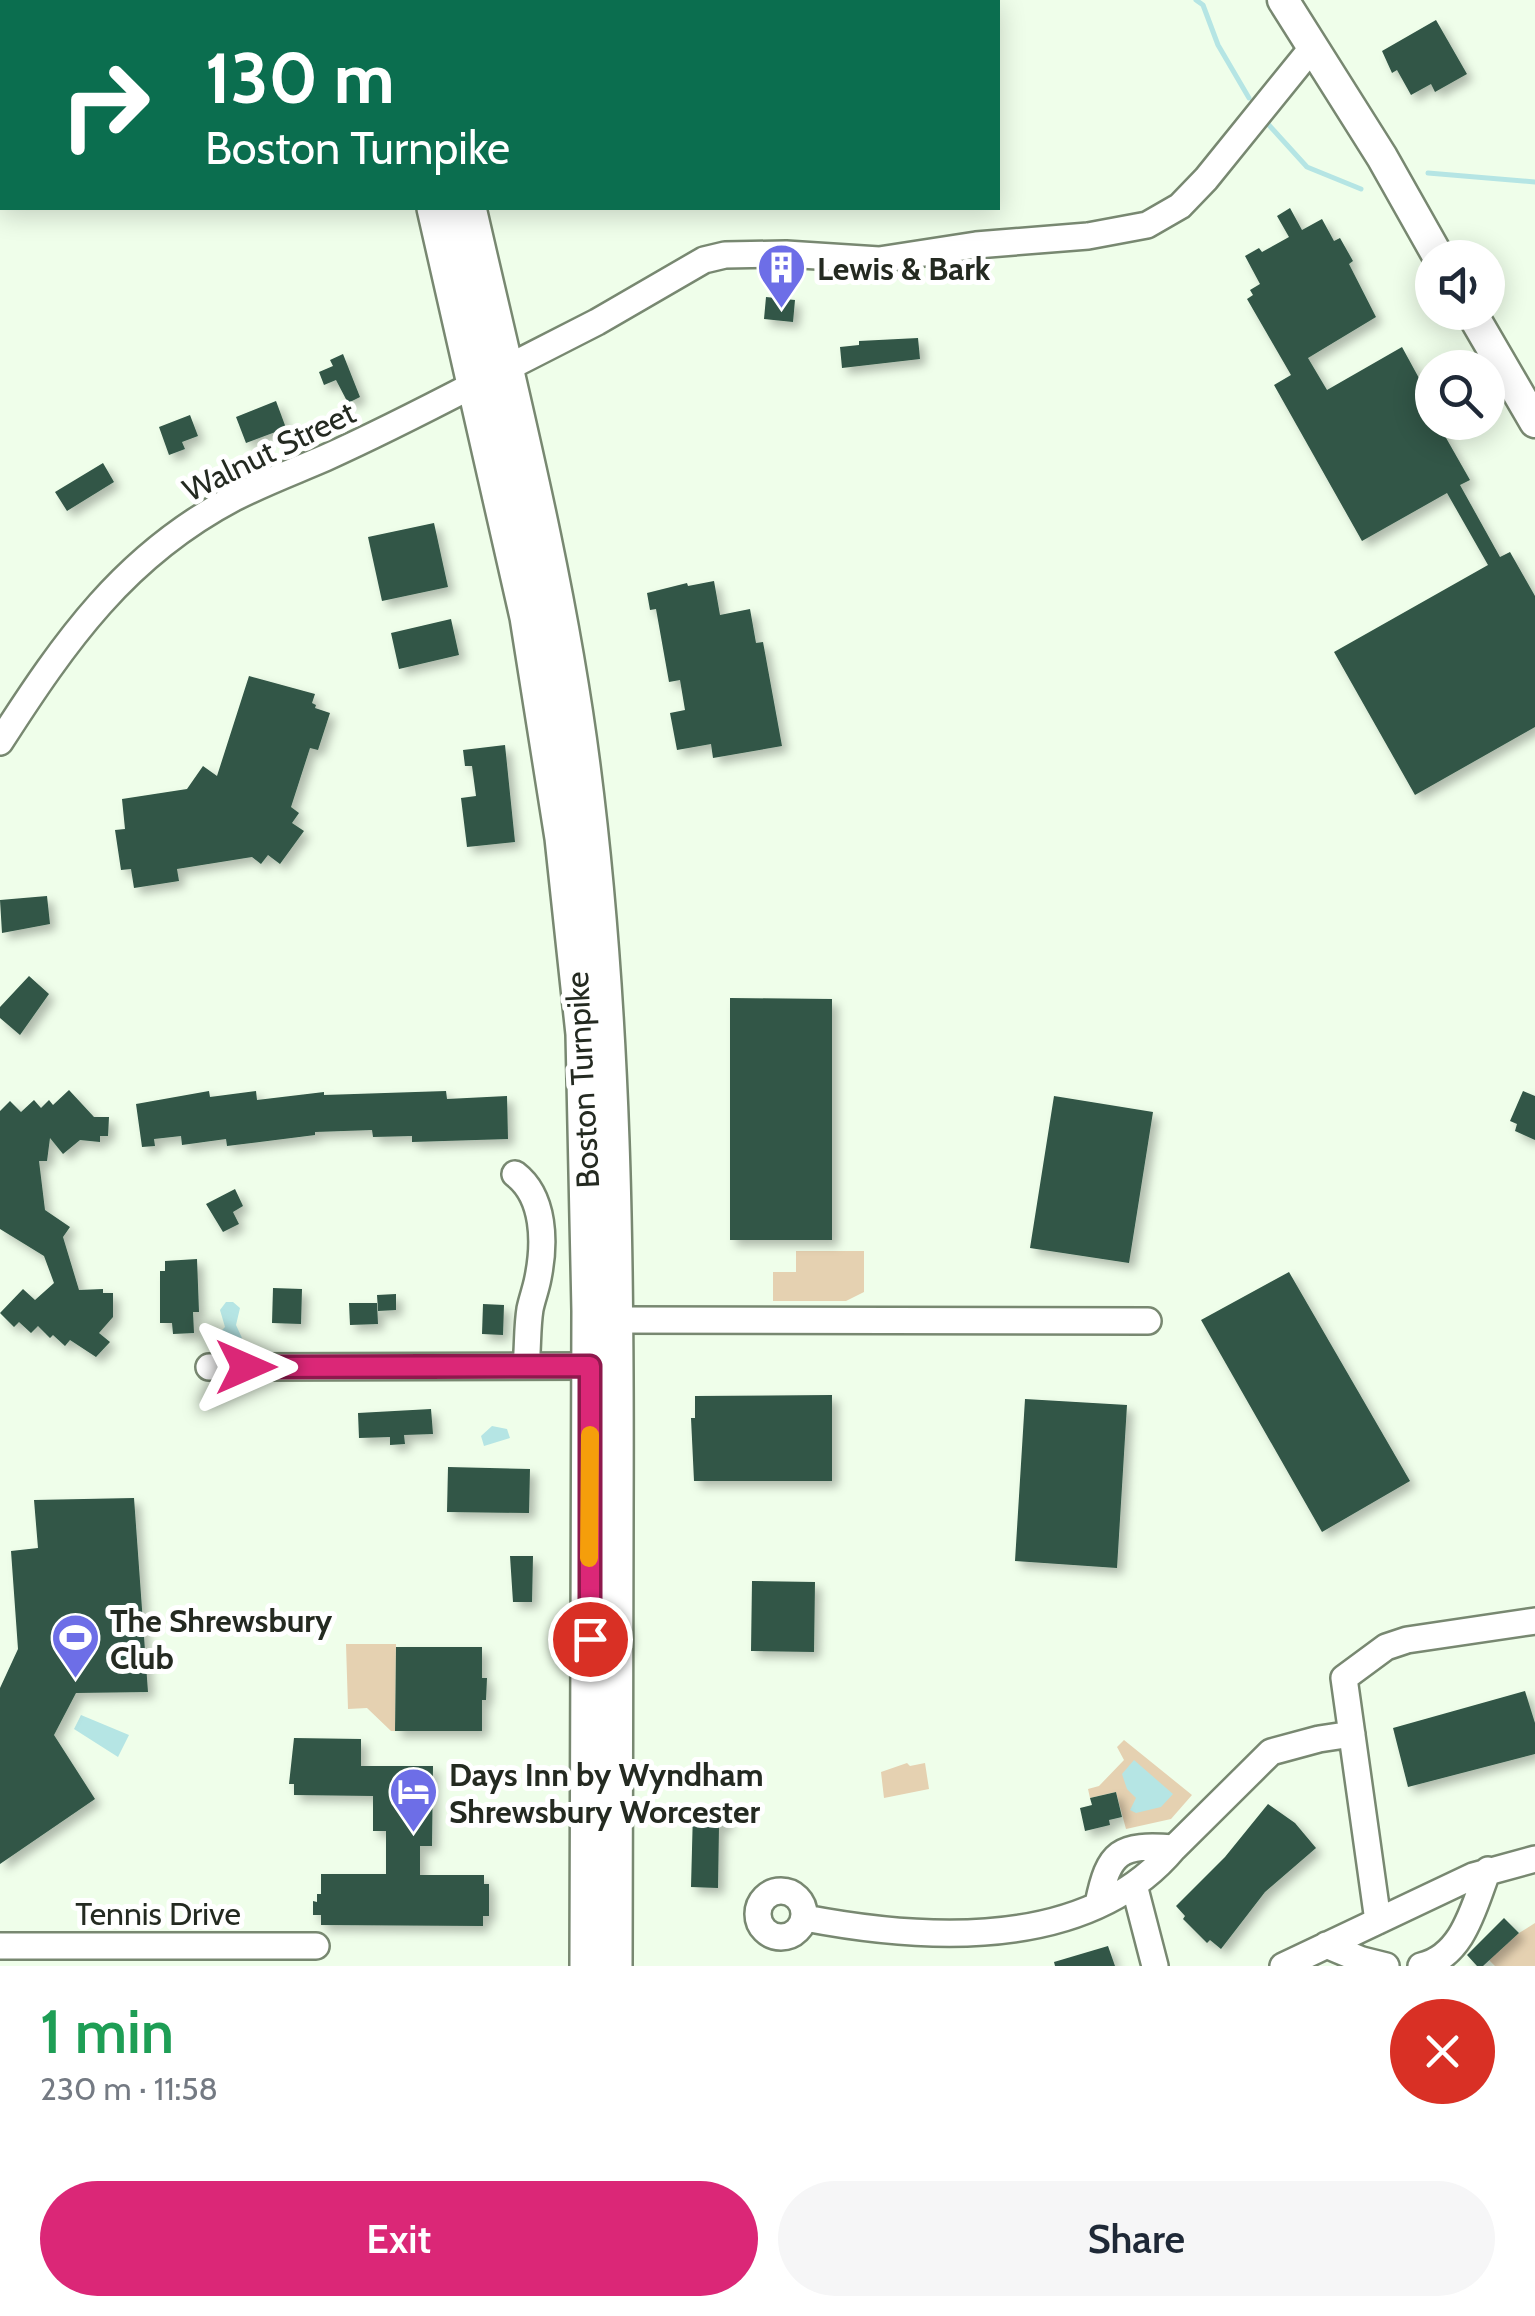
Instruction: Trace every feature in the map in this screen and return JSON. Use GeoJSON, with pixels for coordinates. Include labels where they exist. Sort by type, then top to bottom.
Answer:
{"type":"FeatureCollection","features":[{"type":"Feature","properties":{"kind":"highway","name":"Boston Turnpike"},"geometry":{"type":"LineString","coordinates":[[436,210],[490,376],[562,638],[582,768],[610,1078],[616,1320],[614,1966]]}},
{"type":"Feature","properties":{"kind":"highway","name":"Boston Turnpike"},"geometry":{"type":"LineString","coordinates":[[468,210],[573,918],[584,1034],[590,1366],[588,1966]]}},
{"type":"Feature","properties":{"kind":"main road"},"geometry":{"type":"LineString","coordinates":[[1283,0],[1382,157],[1429,240]]}},
{"type":"Feature","properties":{"kind":"main road"},"geometry":{"type":"LineString","coordinates":[[1481,330],[1535,422]]}},
{"type":"Feature","properties":{"kind":"street","name":"Walnut Street"},"geometry":{"type":"LineString","coordinates":[[0,742],[74,630],[120,581],[158,549],[234,498],[406,421],[597,322],[704,260],[748,254],[879,260],[1108,233],[1165,218],[1193,193],[1312,48]]}},
{"type":"Feature","properties":{"kind":"street"},"geometry":{"type":"LineString","coordinates":[[514,1174],[526,1183],[540,1216],[539,1276],[530,1309],[526,1366]]}},
{"type":"Feature","properties":{"kind":"street"},"geometry":{"type":"LineString","coordinates":[[616,1320],[1148,1321]]}},
{"type":"Feature","properties":{"kind":"street"},"geometry":{"type":"LineString","coordinates":[[209,1368],[590,1366]]}},
{"type":"Feature","properties":{"kind":"street"},"geometry":{"type":"LineString","coordinates":[[1378,1921],[1344,1678],[1376,1653],[1407,1640],[1535,1621]]}},
{"type":"Feature","properties":{"kind":"street"},"geometry":{"type":"LineString","coordinates":[[805,1918],[868,1928],[988,1932],[1047,1922],[1098,1904],[1134,1885],[1158,1866],[1270,1752],[1352,1734]]}},
{"type":"Feature","properties":{"kind":"street"},"geometry":{"type":"LineString","coordinates":[[1098,1904],[1104,1873],[1114,1857],[1134,1848],[1174,1848]]}},
{"type":"Feature","properties":{"kind":"street"},"geometry":{"type":"LineString","coordinates":[[1284,1966],[1488,1870],[1535,1860]]}},
{"type":"Feature","properties":{"kind":"street"},"geometry":{"type":"LineString","coordinates":[[1421,1966],[1443,1957],[1455,1945],[1488,1870]]}},
{"type":"Feature","properties":{"kind":"street"},"geometry":{"type":"LineString","coordinates":[[1134,1885],[1154,1966]]}},
{"type":"Feature","properties":{"kind":"street"},"geometry":{"type":"LineString","coordinates":[[1326,1945],[1386,1966]]}},
{"type":"Feature","properties":{"kind":"street","name":"Tennis Drive"},"geometry":{"type":"LineString","coordinates":[[0,1946],[316,1946]]}},
{"type":"Feature","properties":{"kind":"shaded area"},"geometry":{"type":"Polygon","coordinates":[[[796,1251],[864,1251],[864,1292],[846,1301],[773,1301],[773,1272],[796,1272],[796,1251]]]}},
{"type":"Feature","properties":{"kind":"shaded area"},"geometry":{"type":"Polygon","coordinates":[[[346,1644],[396,1644],[395,1731],[367,1708],[348,1709],[346,1644]]]}},
{"type":"Feature","properties":{"kind":"shaded area"},"geometry":{"type":"Polygon","coordinates":[[[1124,1740],[1192,1795],[1171,1819],[1126,1829],[1116,1792],[1090,1798],[1088,1789],[1099,1786],[1124,1760],[1117,1747],[1124,1740]]]}},
{"type":"Feature","properties":{"kind":"shaded area"},"geometry":{"type":"Polygon","coordinates":[[[907,1763],[925,1763],[929,1789],[884,1798],[881,1772],[907,1763]]]}},
{"type":"Feature","properties":{"kind":"shaded area"},"geometry":{"type":"Polygon","coordinates":[[[1535,1923],[1535,1966],[1495,1966],[1489,1960],[1519,1933],[1535,1923]]]}},
{"type":"Feature","properties":{"kind":"water"},"geometry":{"type":"Polygon","coordinates":[[[226,1302],[240,1308],[236,1325],[242,1338],[235,1345],[219,1340],[225,1327],[220,1310],[226,1302]]]}},
{"type":"Feature","properties":{"kind":"water"},"geometry":{"type":"Polygon","coordinates":[[[492,1426],[507,1429],[510,1438],[484,1446],[481,1436],[492,1426]]]}},
{"type":"Feature","properties":{"kind":"water"},"geometry":{"type":"Polygon","coordinates":[[[81,1715],[129,1735],[118,1757],[74,1729],[81,1715]]]}},
{"type":"Feature","properties":{"kind":"water"},"geometry":{"type":"Polygon","coordinates":[[[1134,1760],[1173,1794],[1161,1807],[1136,1813],[1130,1810],[1136,1798],[1127,1789],[1122,1774],[1134,1760]]]}},
{"type":"Feature","properties":{"kind":"building"},"geometry":{"type":"Polygon","coordinates":[[[1436,20],[1467,74],[1435,92],[1431,84],[1411,95],[1397,70],[1392,73],[1382,51],[1436,20]]]}},
{"type":"Feature","properties":{"kind":"building"},"geometry":{"type":"Polygon","coordinates":[[[1290,208],[1302,230],[1322,219],[1334,241],[1340,238],[1353,261],[1349,264],[1376,317],[1308,358],[1327,390],[1402,347],[1415,371],[1415,440],[1447,440],[1470,480],[1460,485],[1500,557],[1510,552],[1535,596],[1535,727],[1415,795],[1334,652],[1488,565],[1447,493],[1362,541],[1274,385],[1291,375],[1247,299],[1253,295],[1250,290],[1260,284],[1245,256],[1259,248],[1262,252],[1289,237],[1277,216],[1290,208]]]}},
{"type":"Feature","properties":{"kind":"building","name":"Lewis & Bark"},"geometry":{"type":"Polygon","coordinates":[[[766,297],[795,300],[793,322],[764,319],[766,297]]]}},
{"type":"Feature","properties":{"kind":"building"},"geometry":{"type":"Polygon","coordinates":[[[918,338],[920,359],[842,368],[840,347],[859,345],[859,341],[918,338]]]}},
{"type":"Feature","properties":{"kind":"building"},"geometry":{"type":"Polygon","coordinates":[[[343,354],[360,397],[348,403],[336,380],[324,385],[319,372],[333,366],[330,360],[343,354]]]}},
{"type":"Feature","properties":{"kind":"building"},"geometry":{"type":"Polygon","coordinates":[[[276,401],[286,428],[246,443],[236,417],[276,401]]]}},
{"type":"Feature","properties":{"kind":"building"},"geometry":{"type":"Polygon","coordinates":[[[190,415],[198,436],[182,442],[185,449],[169,455],[159,427],[190,415]]]}},
{"type":"Feature","properties":{"kind":"building"},"geometry":{"type":"Polygon","coordinates":[[[103,463],[114,482],[67,511],[55,492],[103,463]]]}},
{"type":"Feature","properties":{"kind":"building"},"geometry":{"type":"Polygon","coordinates":[[[434,523],[448,587],[382,601],[368,537],[434,523]]]}},
{"type":"Feature","properties":{"kind":"building"},"geometry":{"type":"Polygon","coordinates":[[[714,581],[720,615],[750,609],[756,643],[763,642],[782,746],[713,758],[711,744],[677,750],[670,713],[685,710],[680,680],[669,682],[656,609],[650,610],[647,593],[714,581]]]}},
{"type":"Feature","properties":{"kind":"building"},"geometry":{"type":"Polygon","coordinates":[[[451,619],[459,655],[399,669],[391,633],[451,619]]]}},
{"type":"Feature","properties":{"kind":"building"},"geometry":{"type":"Polygon","coordinates":[[[249,676],[315,694],[315,708],[330,713],[318,750],[310,748],[291,807],[299,813],[292,823],[304,831],[280,864],[268,855],[261,864],[252,857],[177,869],[179,881],[134,888],[131,869],[121,870],[115,830],[125,829],[122,799],[187,789],[203,766],[217,776],[249,676]]]}},
{"type":"Feature","properties":{"kind":"building"},"geometry":{"type":"Polygon","coordinates":[[[505,745],[515,842],[467,847],[461,798],[476,796],[472,766],[465,766],[463,750],[505,745]]]}},
{"type":"Feature","properties":{"kind":"building"},"geometry":{"type":"Polygon","coordinates":[[[47,896],[50,924],[2,933],[0,900],[47,896]]]}},
{"type":"Feature","properties":{"kind":"building"},"geometry":{"type":"Polygon","coordinates":[[[29,976],[49,994],[20,1035],[0,1018],[0,1007],[29,976]]]}},
{"type":"Feature","properties":{"kind":"building"},"geometry":{"type":"Polygon","coordinates":[[[730,998],[832,999],[832,1240],[730,1240],[730,998]]]}},
{"type":"Feature","properties":{"kind":"building"},"geometry":{"type":"Polygon","coordinates":[[[69,1090],[94,1117],[109,1117],[108,1136],[100,1136],[100,1142],[80,1140],[63,1154],[50,1138],[47,1161],[39,1161],[45,1210],[70,1227],[63,1237],[79,1290],[103,1289],[103,1293],[113,1293],[113,1317],[99,1333],[110,1342],[96,1357],[70,1340],[65,1346],[53,1335],[50,1338],[38,1326],[31,1333],[19,1322],[14,1327],[0,1313],[23,1289],[35,1300],[54,1283],[44,1256],[0,1229],[0,1111],[10,1101],[21,1112],[34,1100],[41,1108],[49,1100],[53,1105],[69,1090]]]}},
{"type":"Feature","properties":{"kind":"building"},"geometry":{"type":"Polygon","coordinates":[[[209,1091],[210,1097],[256,1091],[257,1100],[324,1092],[446,1091],[447,1099],[507,1096],[508,1139],[412,1142],[412,1136],[373,1137],[372,1130],[315,1132],[227,1146],[226,1139],[182,1145],[181,1136],[154,1139],[155,1146],[142,1147],[136,1104],[209,1091]]]}},
{"type":"Feature","properties":{"kind":"building"},"geometry":{"type":"Polygon","coordinates":[[[1523,1091],[1535,1096],[1535,1140],[1515,1131],[1517,1124],[1510,1121],[1523,1091]]]}},
{"type":"Feature","properties":{"kind":"building"},"geometry":{"type":"Polygon","coordinates":[[[1054,1096],[1153,1112],[1129,1263],[1030,1248],[1054,1096]]]}},
{"type":"Feature","properties":{"kind":"building"},"geometry":{"type":"Polygon","coordinates":[[[235,1189],[243,1206],[233,1212],[239,1224],[223,1232],[206,1204],[235,1189]]]}},
{"type":"Feature","properties":{"kind":"building"},"geometry":{"type":"Polygon","coordinates":[[[197,1259],[199,1312],[193,1312],[194,1333],[173,1334],[172,1323],[160,1323],[160,1271],[165,1271],[165,1261],[197,1259]]]}},
{"type":"Feature","properties":{"kind":"building"},"geometry":{"type":"Polygon","coordinates":[[[1289,1272],[1410,1481],[1322,1532],[1201,1320],[1289,1272]]]}},
{"type":"Feature","properties":{"kind":"building"},"geometry":{"type":"Polygon","coordinates":[[[273,1288],[302,1289],[301,1324],[272,1323],[273,1288]]]}},
{"type":"Feature","properties":{"kind":"building"},"geometry":{"type":"Polygon","coordinates":[[[396,1294],[396,1310],[378,1311],[377,1295],[396,1294]]]}},
{"type":"Feature","properties":{"kind":"building"},"geometry":{"type":"Polygon","coordinates":[[[349,1303],[377,1303],[378,1324],[350,1325],[349,1303]]]}},
{"type":"Feature","properties":{"kind":"building"},"geometry":{"type":"Polygon","coordinates":[[[483,1304],[504,1305],[503,1335],[482,1334],[483,1304]]]}},
{"type":"Feature","properties":{"kind":"building"},"geometry":{"type":"Polygon","coordinates":[[[832,1395],[832,1481],[694,1481],[691,1418],[695,1418],[695,1396],[832,1395]]]}},
{"type":"Feature","properties":{"kind":"building"},"geometry":{"type":"Polygon","coordinates":[[[1025,1399],[1127,1405],[1117,1568],[1015,1561],[1025,1399]]]}},
{"type":"Feature","properties":{"kind":"building"},"geometry":{"type":"Polygon","coordinates":[[[431,1409],[433,1434],[404,1435],[405,1444],[390,1445],[390,1437],[359,1438],[358,1413],[431,1409]]]}},
{"type":"Feature","properties":{"kind":"building"},"geometry":{"type":"Polygon","coordinates":[[[448,1467],[530,1469],[529,1513],[447,1512],[448,1467]]]}},
{"type":"Feature","properties":{"kind":"building","name":"The Shrewsbury Club"},"geometry":{"type":"Polygon","coordinates":[[[134,1498],[148,1692],[76,1693],[54,1735],[95,1799],[0,1864],[0,1688],[18,1649],[11,1551],[38,1548],[34,1500],[134,1498]]]}},
{"type":"Feature","properties":{"kind":"building"},"geometry":{"type":"Polygon","coordinates":[[[510,1556],[533,1556],[532,1602],[513,1602],[510,1556]]]}},
{"type":"Feature","properties":{"kind":"building"},"geometry":{"type":"Polygon","coordinates":[[[752,1581],[815,1582],[814,1652],[751,1651],[752,1581]]]}},
{"type":"Feature","properties":{"kind":"building"},"geometry":{"type":"Polygon","coordinates":[[[396,1647],[482,1647],[482,1678],[487,1678],[482,1731],[395,1731],[396,1647]]]}},
{"type":"Feature","properties":{"kind":"building"},"geometry":{"type":"Polygon","coordinates":[[[1525,1691],[1535,1723],[1535,1754],[1408,1787],[1393,1728],[1525,1691]]]}},
{"type":"Feature","properties":{"kind":"building","name":"Days Inn by Wyndham Shrewsbury Worcester"},"geometry":{"type":"Polygon","coordinates":[[[294,1738],[361,1739],[361,1766],[433,1766],[432,1846],[420,1846],[420,1875],[484,1875],[484,1884],[489,1884],[489,1916],[483,1916],[483,1926],[321,1925],[321,1915],[313,1915],[313,1901],[317,1902],[317,1894],[321,1894],[321,1874],[386,1874],[386,1831],[373,1831],[373,1796],[294,1795],[294,1784],[289,1784],[294,1738]]]}},
{"type":"Feature","properties":{"kind":"building"},"geometry":{"type":"Polygon","coordinates":[[[1116,1792],[1122,1817],[1109,1820],[1110,1825],[1085,1831],[1080,1808],[1092,1805],[1090,1798],[1116,1792]]]}},
{"type":"Feature","properties":{"kind":"building"},"geometry":{"type":"Polygon","coordinates":[[[1268,1804],[1295,1823],[1316,1848],[1265,1892],[1221,1949],[1210,1940],[1207,1943],[1176,1906],[1225,1857],[1268,1804]]]}},
{"type":"Feature","properties":{"kind":"building"},"geometry":{"type":"Polygon","coordinates":[[[693,1811],[727,1812],[727,1826],[719,1826],[718,1888],[691,1887],[693,1811]]]}},
{"type":"Feature","properties":{"kind":"building"},"geometry":{"type":"Polygon","coordinates":[[[1504,1918],[1519,1933],[1483,1966],[1477,1966],[1467,1955],[1504,1918]]]}},
{"type":"Feature","properties":{"kind":"building"},"geometry":{"type":"Polygon","coordinates":[[[1108,1946],[1115,1966],[1055,1966],[1054,1962],[1108,1946]]]}},
{"type":"Feature","properties":{"kind":"waterway"},"geometry":{"type":"LineString","coordinates":[[1196,0],[1203,5],[1218,45],[1249,98]]}},
{"type":"Feature","properties":{"kind":"waterway"},"geometry":{"type":"LineString","coordinates":[[1268,124],[1307,167],[1361,189]]}},
{"type":"Feature","properties":{"kind":"waterway"},"geometry":{"type":"LineString","coordinates":[[1428,173],[1535,182]]}},
{"type":"Feature","properties":{"kind":"slow traffic"},"geometry":{"type":"LineString","coordinates":[[589,1558],[590,1435]]}},
{"type":"Feature","properties":{"kind":"place","name":"Lewis & Bark"},"geometry":{"type":"Point","coordinates":[782,310]}},
{"type":"Feature","properties":{"kind":"place","name":"The Shrewsbury Club"},"geometry":{"type":"Point","coordinates":[75,1680]}},
{"type":"Feature","properties":{"kind":"place","name":"Days Inn by Wyndham Shrewsbury Worcester"},"geometry":{"type":"Point","coordinates":[414,1834]}},
{"type":"Feature","properties":{"kind":"route"},"geometry":{"type":"LineString","coordinates":[[246,1367],[590,1366],[590,1639]]}}]}
